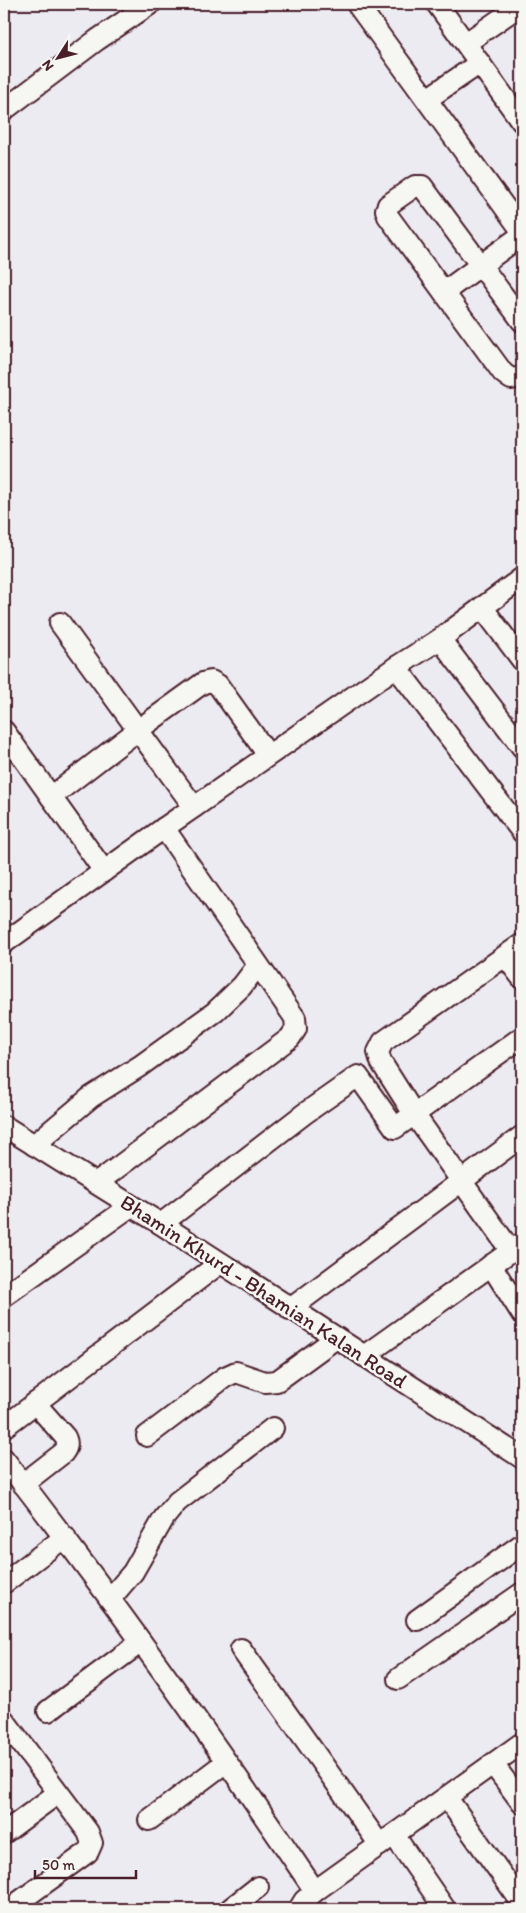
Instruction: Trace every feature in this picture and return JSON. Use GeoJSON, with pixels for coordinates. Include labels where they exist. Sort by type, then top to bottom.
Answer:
{"type":"FeatureCollection","features":[{"type":"Feature","properties":{"kind":"street"},"geometry":{"type":"LineString","coordinates":[[4,110],[97,40],[150,4]]}},
{"type":"Feature","properties":{"kind":"street"},"geometry":{"type":"LineString","coordinates":[[357,4],[522,231]]}},
{"type":"Feature","properties":{"kind":"street"},"geometry":{"type":"LineString","coordinates":[[437,4],[522,122]]}},
{"type":"Feature","properties":{"kind":"street"},"geometry":{"type":"LineString","coordinates":[[466,43],[522,4]]}},
{"type":"Feature","properties":{"kind":"street"},"geometry":{"type":"LineString","coordinates":[[427,99],[480,63]]}},
{"type":"Feature","properties":{"kind":"street"},"geometry":{"type":"LineString","coordinates":[[522,322],[422,186],[415,186],[388,205],[386,210],[388,216],[504,373],[511,379],[522,377]]}},
{"type":"Feature","properties":{"kind":"street"},"geometry":{"type":"LineString","coordinates":[[444,292],[522,235]]}},
{"type":"Feature","properties":{"kind":"street"},"geometry":{"type":"LineString","coordinates":[[4,943],[164,828],[396,666],[440,639],[522,578]]}},
{"type":"Feature","properties":{"kind":"street"},"geometry":{"type":"LineString","coordinates":[[482,608],[522,660]]}},
{"type":"Feature","properties":{"kind":"street"},"geometry":{"type":"LineString","coordinates":[[60,623],[194,807]]}},
{"type":"Feature","properties":{"kind":"street"},"geometry":{"type":"LineString","coordinates":[[440,639],[522,747]]}},
{"type":"Feature","properties":{"kind":"street"},"geometry":{"type":"LineString","coordinates":[[396,666],[522,832]]}},
{"type":"Feature","properties":{"kind":"street"},"geometry":{"type":"LineString","coordinates":[[51,797],[203,683],[211,682],[218,685],[268,756]]}},
{"type":"Feature","properties":{"kind":"street"},"geometry":{"type":"LineString","coordinates":[[4,731],[104,871]]}},
{"type":"Feature","properties":{"kind":"street"},"geometry":{"type":"LineString","coordinates":[[97,1183],[290,1038],[296,1029],[295,1018],[164,828]]}},
{"type":"Feature","properties":{"kind":"street"},"geometry":{"type":"LineString","coordinates":[[364,1356],[517,1247],[462,1181],[414,1114],[381,1062],[378,1052],[383,1042],[522,944]]}},
{"type":"Feature","properties":{"kind":"street"},"geometry":{"type":"LineString","coordinates":[[505,956],[522,978]]}},
{"type":"Feature","properties":{"kind":"street"},"geometry":{"type":"LineString","coordinates":[[34,1145],[91,1098],[140,1066],[215,1012],[242,986],[258,966]]}},
{"type":"Feature","properties":{"kind":"street"},"geometry":{"type":"LineString","coordinates":[[161,1224],[304,1114],[358,1076],[395,1128],[522,1037]]}},
{"type":"Feature","properties":{"kind":"street","name":"Bhamin Khurd - Bhamian Kalan Road"},"geometry":{"type":"LineString","coordinates":[[4,1126],[161,1224],[522,1458]]}},
{"type":"Feature","properties":{"kind":"street"},"geometry":{"type":"LineString","coordinates":[[290,1309],[522,1136]]}},
{"type":"Feature","properties":{"kind":"street"},"geometry":{"type":"LineString","coordinates":[[4,1296],[131,1206]]}},
{"type":"Feature","properties":{"kind":"street"},"geometry":{"type":"LineString","coordinates":[[4,1427],[220,1264]]}},
{"type":"Feature","properties":{"kind":"street"},"geometry":{"type":"LineString","coordinates":[[491,1265],[522,1314]]}},
{"type":"Feature","properties":{"kind":"street"},"geometry":{"type":"LineString","coordinates":[[147,1436],[225,1377],[236,1372],[265,1382],[277,1381],[336,1338]]}},
{"type":"Feature","properties":{"kind":"street"},"geometry":{"type":"LineString","coordinates":[[23,1484],[63,1453],[68,1442],[35,1403]]}},
{"type":"Feature","properties":{"kind":"street"},"geometry":{"type":"LineString","coordinates":[[110,1599],[132,1572],[164,1518],[177,1502],[273,1428]]}},
{"type":"Feature","properties":{"kind":"street"},"geometry":{"type":"LineString","coordinates":[[4,1459],[65,1537],[141,1642],[315,1891]]}},
{"type":"Feature","properties":{"kind":"street"},"geometry":{"type":"LineString","coordinates":[[4,1583],[65,1537]]}},
{"type":"Feature","properties":{"kind":"street"},"geometry":{"type":"LineString","coordinates":[[417,1620],[522,1544]]}},
{"type":"Feature","properties":{"kind":"street"},"geometry":{"type":"LineString","coordinates":[[398,1679],[522,1593]]}},
{"type":"Feature","properties":{"kind":"street"},"geometry":{"type":"LineString","coordinates":[[48,1710],[141,1642]]}},
{"type":"Feature","properties":{"kind":"street"},"geometry":{"type":"LineString","coordinates":[[240,1649],[387,1840],[445,1909]]}},
{"type":"Feature","properties":{"kind":"street"},"geometry":{"type":"LineString","coordinates":[[4,1720],[88,1832],[92,1843],[88,1852],[9,1909]]}},
{"type":"Feature","properties":{"kind":"street"},"geometry":{"type":"LineString","coordinates":[[299,1909],[304,1901],[315,1891],[522,1743]]}},
{"type":"Feature","properties":{"kind":"street"},"geometry":{"type":"LineString","coordinates":[[149,1820],[226,1762]]}},
{"type":"Feature","properties":{"kind":"street"},"geometry":{"type":"LineString","coordinates":[[493,1764],[522,1803]]}},
{"type":"Feature","properties":{"kind":"street"},"geometry":{"type":"LineString","coordinates":[[4,1833],[58,1792]]}},
{"type":"Feature","properties":{"kind":"street"},"geometry":{"type":"LineString","coordinates":[[447,1798],[522,1903]]}},
{"type":"Feature","properties":{"kind":"street"},"geometry":{"type":"LineString","coordinates":[[230,1909],[258,1887]]}}]}
